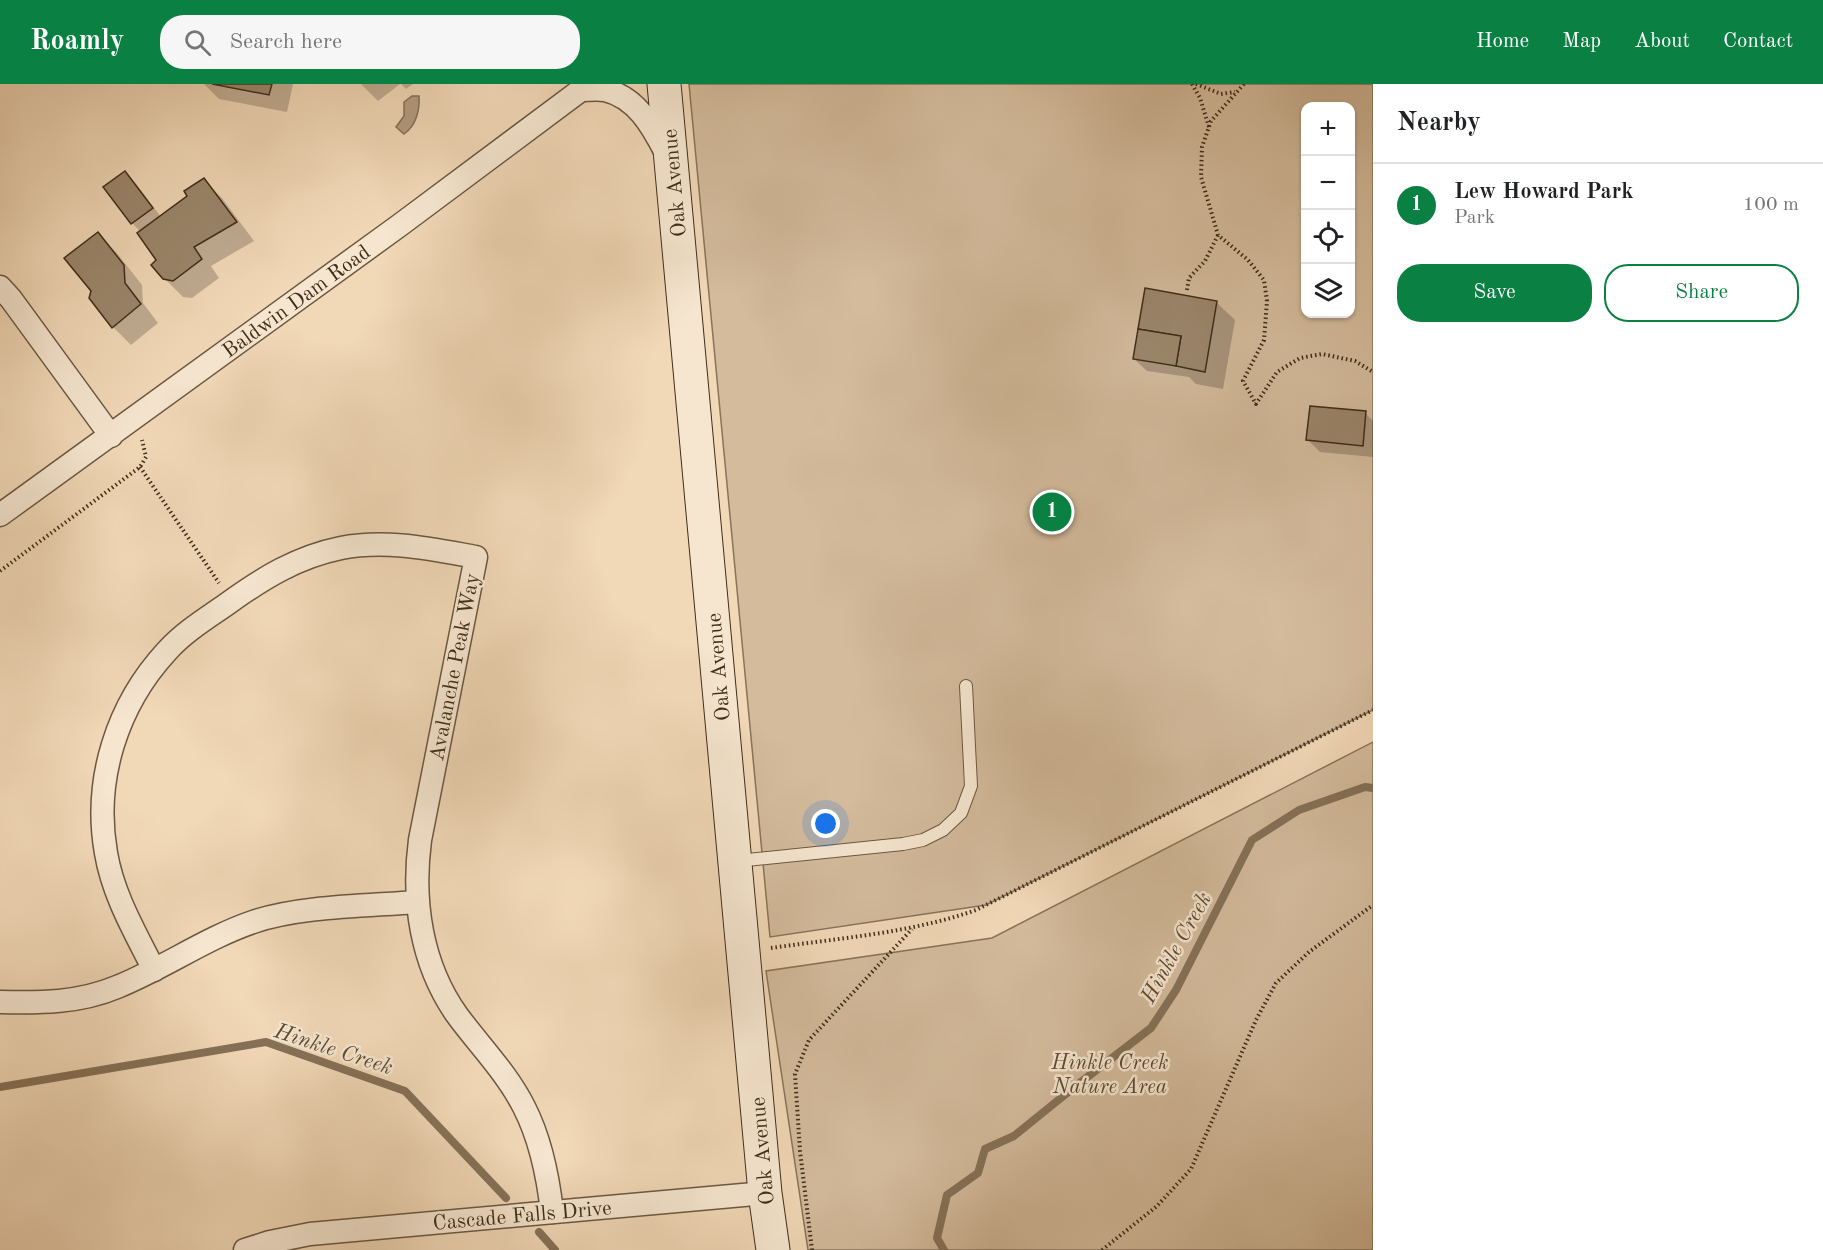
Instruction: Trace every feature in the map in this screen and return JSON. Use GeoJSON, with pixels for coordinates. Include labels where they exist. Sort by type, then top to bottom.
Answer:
{"type":"FeatureCollection","features":[{"type":"Feature","properties":{"kind":"main road","name":"Oak Avenue"},"geometry":{"type":"LineString","coordinates":[[664,84],[765,1193],[773,1250]]}},
{"type":"Feature","properties":{"kind":"street"},"geometry":{"type":"LineString","coordinates":[[585,87],[604,90],[634,105],[650,124],[673,166]]}},
{"type":"Feature","properties":{"kind":"street","name":"Baldwin Dam Road"},"geometry":{"type":"LineString","coordinates":[[0,516],[400,225],[585,87]]}},
{"type":"Feature","properties":{"kind":"street"},"geometry":{"type":"LineString","coordinates":[[0,287],[111,436]]}},
{"type":"Feature","properties":{"kind":"street","name":"Avalanche Peak Way"},"geometry":{"type":"LineString","coordinates":[[154,970],[128,920],[110,870],[105,851],[102,808],[107,765],[122,719],[140,685],[167,651],[188,632],[262,579],[287,565],[342,548],[386,544],[476,557],[420,840],[417,902],[427,954],[442,990],[456,1013],[503,1074],[524,1106],[539,1142],[549,1182],[552,1212]]}},
{"type":"Feature","properties":{"kind":"street"},"geometry":{"type":"LineString","coordinates":[[0,1002],[44,1004],[73,1000],[115,988],[232,930],[256,921],[294,912],[417,902]]}},
{"type":"Feature","properties":{"kind":"street","name":"Cascade Falls Drive"},"geometry":{"type":"LineString","coordinates":[[245,1250],[310,1234],[765,1193]]}},
{"type":"Feature","properties":{"kind":"lane"},"geometry":{"type":"LineString","coordinates":[[736,861],[903,844],[923,840],[943,830],[961,813],[971,786],[966,686]]}},
{"type":"Feature","properties":{"kind":"path"},"geometry":{"type":"LineString","coordinates":[[1194,84],[1221,94],[1236,92]]}},
{"type":"Feature","properties":{"kind":"path"},"geometry":{"type":"LineString","coordinates":[[1194,84],[1209,127]]}},
{"type":"Feature","properties":{"kind":"path"},"geometry":{"type":"LineString","coordinates":[[1244,84],[1211,121],[1202,147],[1201,177],[1218,234],[1248,260],[1264,280],[1267,301],[1264,340],[1243,381],[1256,404],[1277,372],[1300,358],[1322,354],[1355,362],[1373,372]]}},
{"type":"Feature","properties":{"kind":"path"},"geometry":{"type":"LineString","coordinates":[[1187,290],[1189,278],[1205,261],[1218,234]]}},
{"type":"Feature","properties":{"kind":"path"},"geometry":{"type":"LineString","coordinates":[[0,571],[140,467],[146,457],[142,440],[131,421]]}},
{"type":"Feature","properties":{"kind":"path"},"geometry":{"type":"LineString","coordinates":[[140,467],[231,601]]}},
{"type":"Feature","properties":{"kind":"path"},"geometry":{"type":"LineString","coordinates":[[744,952],[913,927],[949,920],[976,910],[1373,710]]}},
{"type":"Feature","properties":{"kind":"path"},"geometry":{"type":"LineString","coordinates":[[1101,1250],[1157,1206],[1191,1169],[1256,1020],[1276,983],[1309,952],[1373,905]]}},
{"type":"Feature","properties":{"kind":"path"},"geometry":{"type":"LineString","coordinates":[[812,1250],[800,1151],[795,1074],[809,1040],[913,927]]}},
{"type":"Feature","properties":{"kind":"green space"},"geometry":{"type":"Polygon","coordinates":[[[689,84],[1373,84],[1373,710],[986,905],[770,937],[689,84]]]}},
{"type":"Feature","properties":{"kind":"green space","name":"Hinkle Creek Nature Area"},"geometry":{"type":"Polygon","coordinates":[[[1373,742],[1373,1250],[808,1250],[766,971],[992,938],[1373,742]]]}},
{"type":"Feature","properties":{"kind":"shaded area"},"geometry":{"type":"Polygon","coordinates":[[[412,96],[419,96],[418,112],[412,127],[404,134],[396,127],[404,116],[404,102],[412,96]]]}},
{"type":"Feature","properties":{"kind":"building"},"geometry":{"type":"Polygon","coordinates":[[[212,84],[272,84],[269,95],[212,84]]]}},
{"type":"Feature","properties":{"kind":"building"},"geometry":{"type":"Polygon","coordinates":[[[125,171],[153,208],[131,224],[103,187],[125,171]]]}},
{"type":"Feature","properties":{"kind":"building"},"geometry":{"type":"Polygon","coordinates":[[[204,178],[237,222],[194,247],[202,259],[173,281],[163,279],[151,265],[156,260],[137,233],[187,196],[184,191],[204,178]]]}},
{"type":"Feature","properties":{"kind":"building"},"geometry":{"type":"Polygon","coordinates":[[[98,232],[124,265],[125,283],[141,304],[112,328],[89,298],[91,291],[64,258],[98,232]]]}},
{"type":"Feature","properties":{"kind":"building"},"geometry":{"type":"Polygon","coordinates":[[[1145,288],[1217,301],[1205,372],[1176,366],[1181,336],[1138,329],[1145,288]]]}},
{"type":"Feature","properties":{"kind":"building"},"geometry":{"type":"Polygon","coordinates":[[[1138,329],[1181,336],[1176,366],[1133,359],[1138,329]]]}},
{"type":"Feature","properties":{"kind":"building"},"geometry":{"type":"Polygon","coordinates":[[[1310,406],[1366,411],[1363,446],[1306,440],[1310,406]]]}},
{"type":"Feature","properties":{"kind":"waterway","name":"Hinkle Creek"},"geometry":{"type":"LineString","coordinates":[[944,1250],[937,1238],[947,1195],[978,1173],[985,1149],[1014,1136],[1151,1028],[1176,990],[1252,840],[1299,810],[1365,787],[1373,788]]}},
{"type":"Feature","properties":{"kind":"waterway","name":"Hinkle Creek"},"geometry":{"type":"LineString","coordinates":[[0,1087],[266,1042],[405,1091],[506,1198]]}},
{"type":"Feature","properties":{"kind":"waterway","name":"Hinkle Creek"},"geometry":{"type":"LineString","coordinates":[[539,1232],[555,1250]]}},
{"type":"Feature","properties":{"kind":"place","name":"Lew Howard Park"},"geometry":{"type":"Point","coordinates":[1052,512]}}]}
